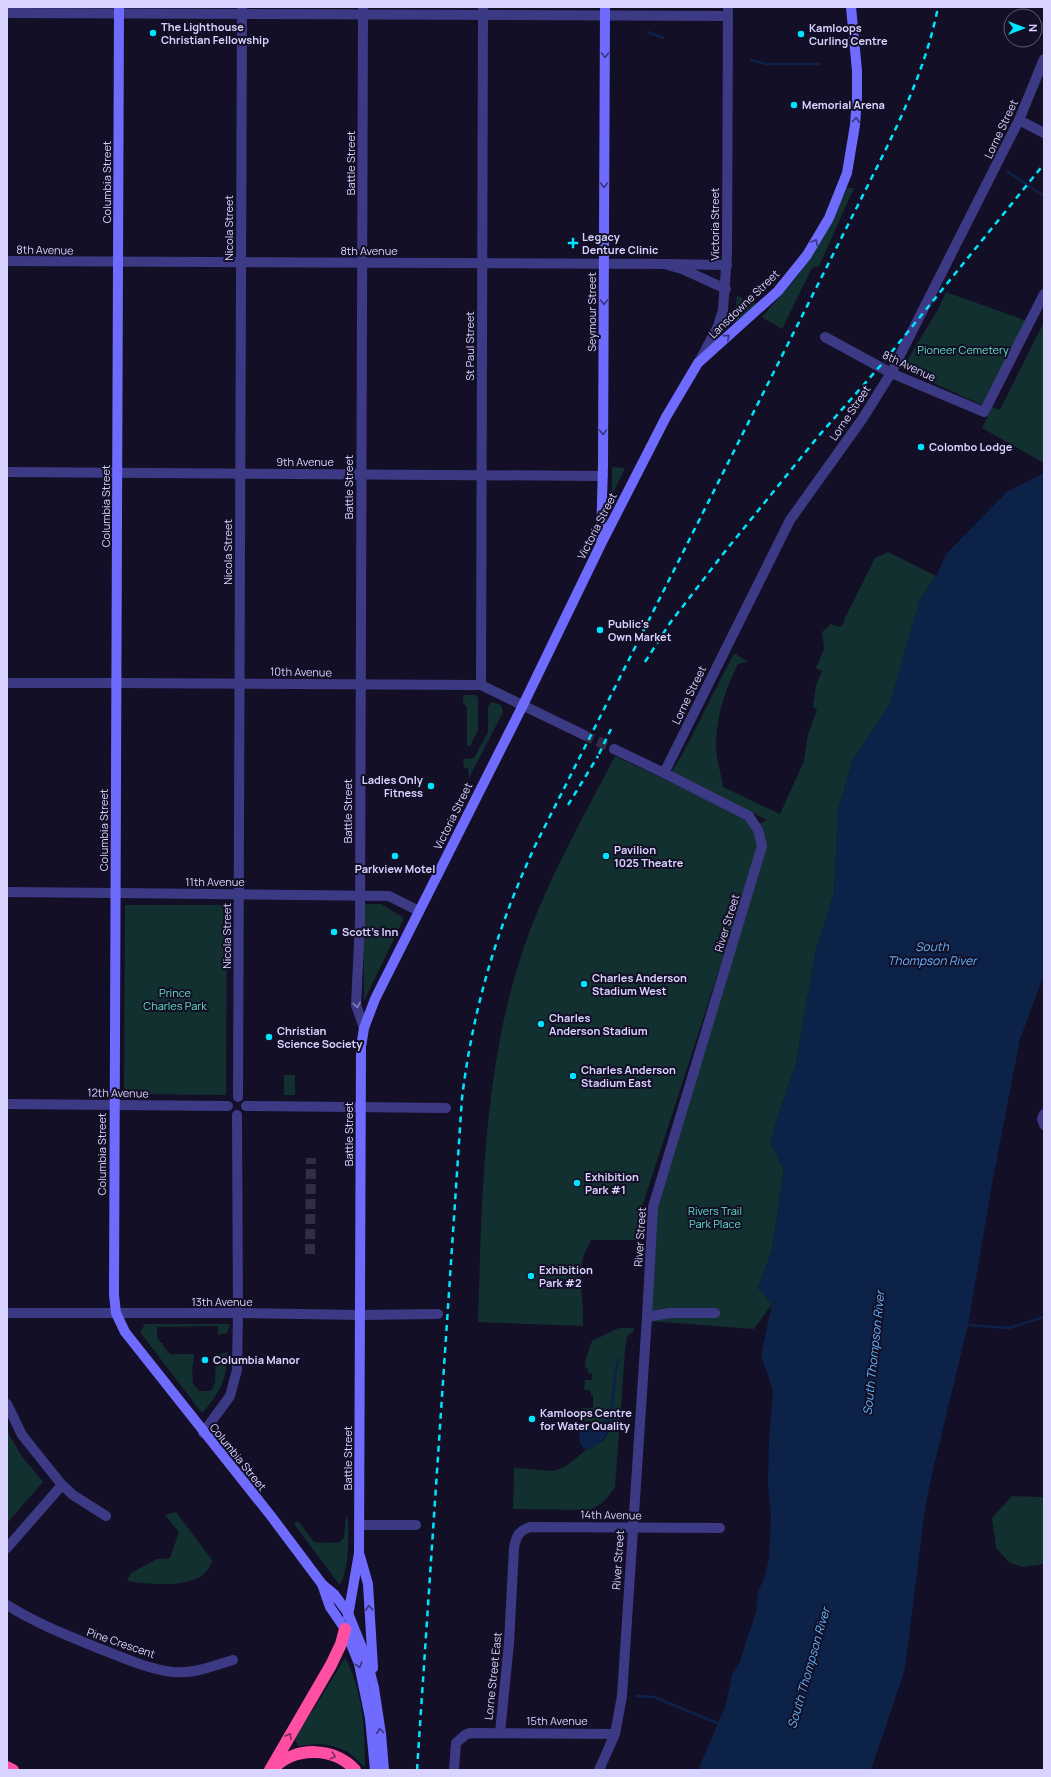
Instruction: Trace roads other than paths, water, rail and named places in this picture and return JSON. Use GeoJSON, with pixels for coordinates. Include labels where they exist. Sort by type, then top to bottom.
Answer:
{"type":"FeatureCollection","features":[{"type":"Feature","properties":{"kind":"highway"},"geometry":{"type":"LineString","coordinates":[[271,1770],[331,1665],[341,1644],[345,1629]]}},
{"type":"Feature","properties":{"kind":"highway"},"geometry":{"type":"LineString","coordinates":[[271,1770],[280,1761],[293,1755],[310,1752],[322,1752],[342,1759],[355,1770]]}},
{"type":"Feature","properties":{"kind":"highway"},"geometry":{"type":"LineString","coordinates":[[7,1767],[13,1770]]}},
{"type":"Feature","properties":{"kind":"main road","name":"Lansdowne Street"},"geometry":{"type":"LineString","coordinates":[[698,363],[778,291],[807,255],[828,218],[846,173],[855,125],[858,97],[851,7]]}},
{"type":"Feature","properties":{"kind":"main road","name":"Columbia Street"},"geometry":{"type":"LineString","coordinates":[[119,11],[114,1295],[116,1313],[125,1332],[203,1433],[271,1516],[322,1584],[334,1594],[348,1613]]}},
{"type":"Feature","properties":{"kind":"main road","name":"Seymour Street"},"geometry":{"type":"LineString","coordinates":[[601,544],[603,476],[605,11]]}},
{"type":"Feature","properties":{"kind":"main road","name":"Victoria Street"},"geometry":{"type":"LineString","coordinates":[[364,1028],[375,999],[418,911],[523,705],[601,544],[666,417],[698,363]]}},
{"type":"Feature","properties":{"kind":"main road","name":"Battle Street"},"geometry":{"type":"LineString","coordinates":[[345,1629],[359,1553],[361,1047],[364,1028]]}},
{"type":"Feature","properties":{"kind":"main road"},"geometry":{"type":"LineString","coordinates":[[359,1553],[368,1584],[374,1688],[384,1770]]}},
{"type":"Feature","properties":{"kind":"main road","name":"Columbia Street"},"geometry":{"type":"LineString","coordinates":[[322,1584],[330,1607],[345,1629]]}},
{"type":"Feature","properties":{"kind":"main road"},"geometry":{"type":"LineString","coordinates":[[348,1613],[367,1660],[374,1688]]}},
{"type":"Feature","properties":{"kind":"main road"},"geometry":{"type":"LineString","coordinates":[[345,1629],[359,1664],[366,1691],[375,1770]]}},
{"type":"Feature","properties":{"kind":"street"},"geometry":{"type":"LineString","coordinates":[[7,13],[119,11],[727,12]]}},
{"type":"Feature","properties":{"kind":"street","name":"Nicola Street"},"geometry":{"type":"LineString","coordinates":[[238,1097],[240,894],[242,11]]}},
{"type":"Feature","properties":{"kind":"street","name":"Battle Street"},"geometry":{"type":"LineString","coordinates":[[363,11],[359,896],[356,1005],[364,1028]]}},
{"type":"Feature","properties":{"kind":"street","name":"St Paul Street"},"geometry":{"type":"LineString","coordinates":[[482,685],[483,11]]}},
{"type":"Feature","properties":{"kind":"street","name":"Victoria Street"},"geometry":{"type":"LineString","coordinates":[[698,363],[718,326],[726,289],[727,12]]}},
{"type":"Feature","properties":{"kind":"street","name":"Lorne Street"},"geometry":{"type":"LineString","coordinates":[[664,773],[790,520],[863,418],[892,373],[1020,120],[1044,59]]}},
{"type":"Feature","properties":{"kind":"street"},"geometry":{"type":"LineString","coordinates":[[1020,120],[1044,134]]}},
{"type":"Feature","properties":{"kind":"street","name":"8th Avenue"},"geometry":{"type":"LineString","coordinates":[[7,262],[664,264],[682,269],[726,289]]}},
{"type":"Feature","properties":{"kind":"street"},"geometry":{"type":"LineString","coordinates":[[664,264],[727,265]]}},
{"type":"Feature","properties":{"kind":"street","name":"8th Avenue"},"geometry":{"type":"LineString","coordinates":[[825,337],[892,373],[984,412],[1044,294]]}},
{"type":"Feature","properties":{"kind":"street","name":"9th Avenue"},"geometry":{"type":"LineString","coordinates":[[7,472],[603,476]]}},
{"type":"Feature","properties":{"kind":"street","name":"10th Avenue"},"geometry":{"type":"LineString","coordinates":[[7,683],[482,685],[584,735]]}},
{"type":"Feature","properties":{"kind":"street"},"geometry":{"type":"LineString","coordinates":[[614,749],[664,773]]}},
{"type":"Feature","properties":{"kind":"street","name":"River Street"},"geometry":{"type":"LineString","coordinates":[[599,1770],[615,1734],[622,1696],[653,1207],[762,846],[758,830],[749,816],[664,773]]}},
{"type":"Feature","properties":{"kind":"street","name":"11th Avenue"},"geometry":{"type":"LineString","coordinates":[[7,892],[389,896],[418,911]]}},
{"type":"Feature","properties":{"kind":"street"},"geometry":{"type":"LineString","coordinates":[[238,1097],[244,1100],[246,1106],[243,1113],[237,1115],[232,1113],[228,1106],[231,1100],[238,1097]]}},
{"type":"Feature","properties":{"kind":"street","name":"12th Avenue"},"geometry":{"type":"LineString","coordinates":[[7,1104],[228,1106]]}},
{"type":"Feature","properties":{"kind":"street"},"geometry":{"type":"LineString","coordinates":[[246,1106],[446,1108]]}},
{"type":"Feature","properties":{"kind":"street"},"geometry":{"type":"LineString","coordinates":[[1044,1114],[1042,1119],[1044,1125]]}},
{"type":"Feature","properties":{"kind":"street"},"geometry":{"type":"LineString","coordinates":[[203,1433],[226,1402],[233,1388],[237,1370],[237,1115]]}},
{"type":"Feature","properties":{"kind":"street"},"geometry":{"type":"LineString","coordinates":[[647,1317],[670,1312],[715,1313]]}},
{"type":"Feature","properties":{"kind":"street","name":"13th Avenue"},"geometry":{"type":"LineString","coordinates":[[7,1313],[438,1314]]}},
{"type":"Feature","properties":{"kind":"street"},"geometry":{"type":"LineString","coordinates":[[7,1404],[22,1435],[62,1485],[73,1496],[106,1516]]}},
{"type":"Feature","properties":{"kind":"street"},"geometry":{"type":"LineString","coordinates":[[7,1548],[62,1485]]}},
{"type":"Feature","properties":{"kind":"street"},"geometry":{"type":"LineString","coordinates":[[359,1525],[416,1525]]}},
{"type":"Feature","properties":{"kind":"street","name":"14th Avenue"},"geometry":{"type":"LineString","coordinates":[[514,1548],[520,1531],[530,1527],[720,1528]]}},
{"type":"Feature","properties":{"kind":"street","name":"Lorne Street East"},"geometry":{"type":"LineString","coordinates":[[454,1770],[456,1743],[465,1735],[470,1733],[500,1733],[509,1643],[514,1548]]}},
{"type":"Feature","properties":{"kind":"street","name":"Pine Crescent"},"geometry":{"type":"LineString","coordinates":[[7,1605],[72,1638],[134,1662],[173,1672],[196,1671],[232,1660]]}},
{"type":"Feature","properties":{"kind":"street","name":"15th Avenue"},"geometry":{"type":"LineString","coordinates":[[500,1733],[615,1734]]}},
{"type":"Feature","properties":{"kind":"water","name":"South Thompson River"},"geometry":{"type":"Polygon","coordinates":[[[1044,473],[1044,975],[1020,1039],[993,1179],[968,1325],[925,1509],[905,1669],[871,1770],[698,1770],[726,1704],[732,1675],[739,1664],[756,1612],[758,1592],[765,1576],[769,1557],[771,1517],[768,1483],[769,1441],[773,1390],[761,1355],[772,1304],[758,1288],[772,1250],[784,1169],[771,1144],[777,1119],[796,1064],[816,950],[834,893],[838,812],[853,759],[890,703],[920,600],[936,576],[947,553],[1008,491],[1044,473]]]}},
{"type":"Feature","properties":{"kind":"water"},"geometry":{"type":"Polygon","coordinates":[[[611,1413],[609,1427],[605,1437],[598,1444],[586,1450],[580,1444],[578,1420],[591,1423],[603,1422],[611,1413]]]}},
{"type":"Feature","properties":{"kind":"waterway"},"geometry":{"type":"LineString","coordinates":[[648,32],[663,38]]}},
{"type":"Feature","properties":{"kind":"waterway"},"geometry":{"type":"LineString","coordinates":[[751,60],[766,64],[820,64]]}},
{"type":"Feature","properties":{"kind":"waterway"},"geometry":{"type":"LineString","coordinates":[[1007,171],[1044,196]]}},
{"type":"Feature","properties":{"kind":"waterway"},"geometry":{"type":"LineString","coordinates":[[968,1325],[1009,1328],[1044,1317]]}},
{"type":"Feature","properties":{"kind":"waterway"},"geometry":{"type":"LineString","coordinates":[[611,1413],[616,1367],[619,1359]]}},
{"type":"Feature","properties":{"kind":"waterway"},"geometry":{"type":"LineString","coordinates":[[637,1696],[654,1697],[717,1723]]}},
{"type":"Feature","properties":{"kind":"tunnel"},"geometry":{"type":"LineString","coordinates":[[584,735],[614,749]]}},
{"type":"Feature","properties":{"kind":"tunnel"},"geometry":{"type":"LineString","coordinates":[[310,1254],[311,1158]]}},
{"type":"Feature","properties":{"kind":"railway"},"geometry":{"type":"LineString","coordinates":[[417,1770],[462,1098],[473,1032],[488,969],[509,907],[535,846],[863,195],[907,104],[925,56],[938,7]]}},
{"type":"Feature","properties":{"kind":"railway"},"geometry":{"type":"LineString","coordinates":[[645,662],[670,623],[723,554],[816,439],[881,365],[1044,164]]}},
{"type":"Feature","properties":{"kind":"railway"},"geometry":{"type":"LineString","coordinates":[[599,754],[611,729]]}},
{"type":"Feature","properties":{"kind":"railway"},"geometry":{"type":"LineString","coordinates":[[568,805],[598,756]]}},
{"type":"Feature","properties":{"kind":"place","name":"The Lighthouse Christian Fellowship"},"geometry":{"type":"Point","coordinates":[153,33]}},
{"type":"Feature","properties":{"kind":"place","name":"Kamloops Curling Centre"},"geometry":{"type":"Point","coordinates":[801,34]}},
{"type":"Feature","properties":{"kind":"place","name":"Memorial Arena"},"geometry":{"type":"Point","coordinates":[794,105]}},
{"type":"Feature","properties":{"kind":"place","name":"Legacy Denture Clinic"},"geometry":{"type":"Point","coordinates":[573,243]}},
{"type":"Feature","properties":{"kind":"place","name":"Colombo Lodge"},"geometry":{"type":"Point","coordinates":[921,447]}},
{"type":"Feature","properties":{"kind":"place","name":"Public's Own Market"},"geometry":{"type":"Point","coordinates":[600,630]}},
{"type":"Feature","properties":{"kind":"place","name":"Ladies Only Fitness"},"geometry":{"type":"Point","coordinates":[431,786]}},
{"type":"Feature","properties":{"kind":"place","name":"Parkview Motel"},"geometry":{"type":"Point","coordinates":[395,856]}},
{"type":"Feature","properties":{"kind":"place","name":"Pavilion 1025 Theatre"},"geometry":{"type":"Point","coordinates":[606,856]}},
{"type":"Feature","properties":{"kind":"place","name":"Scott's Inn"},"geometry":{"type":"Point","coordinates":[334,932]}},
{"type":"Feature","properties":{"kind":"place","name":"Charles Anderson Stadium West"},"geometry":{"type":"Point","coordinates":[584,984]}},
{"type":"Feature","properties":{"kind":"place","name":"Charles Anderson Stadium"},"geometry":{"type":"Point","coordinates":[541,1024]}},
{"type":"Feature","properties":{"kind":"place","name":"Christian Science Society"},"geometry":{"type":"Point","coordinates":[269,1037]}},
{"type":"Feature","properties":{"kind":"place","name":"Charles Anderson Stadium East"},"geometry":{"type":"Point","coordinates":[573,1076]}},
{"type":"Feature","properties":{"kind":"place","name":"Exhibition Park #1"},"geometry":{"type":"Point","coordinates":[577,1183]}},
{"type":"Feature","properties":{"kind":"place","name":"Exhibition Park #2"},"geometry":{"type":"Point","coordinates":[531,1276]}},
{"type":"Feature","properties":{"kind":"place","name":"Columbia Manor"},"geometry":{"type":"Point","coordinates":[205,1360]}},
{"type":"Feature","properties":{"kind":"place","name":"Kamloops Centre for Water Quality"},"geometry":{"type":"Point","coordinates":[532,1419]}},
{"type":"Feature","properties":{"kind":"park label","name":"Pioneer Cemetery"},"geometry":{"type":"Point","coordinates":[963,350]}},
{"type":"Feature","properties":{"kind":"park label","name":"Prince Charles Park"},"geometry":{"type":"Point","coordinates":[175,999]}},
{"type":"Feature","properties":{"kind":"park label","name":"Rivers Trail Park Place"},"geometry":{"type":"Point","coordinates":[715,1217]}}]}
